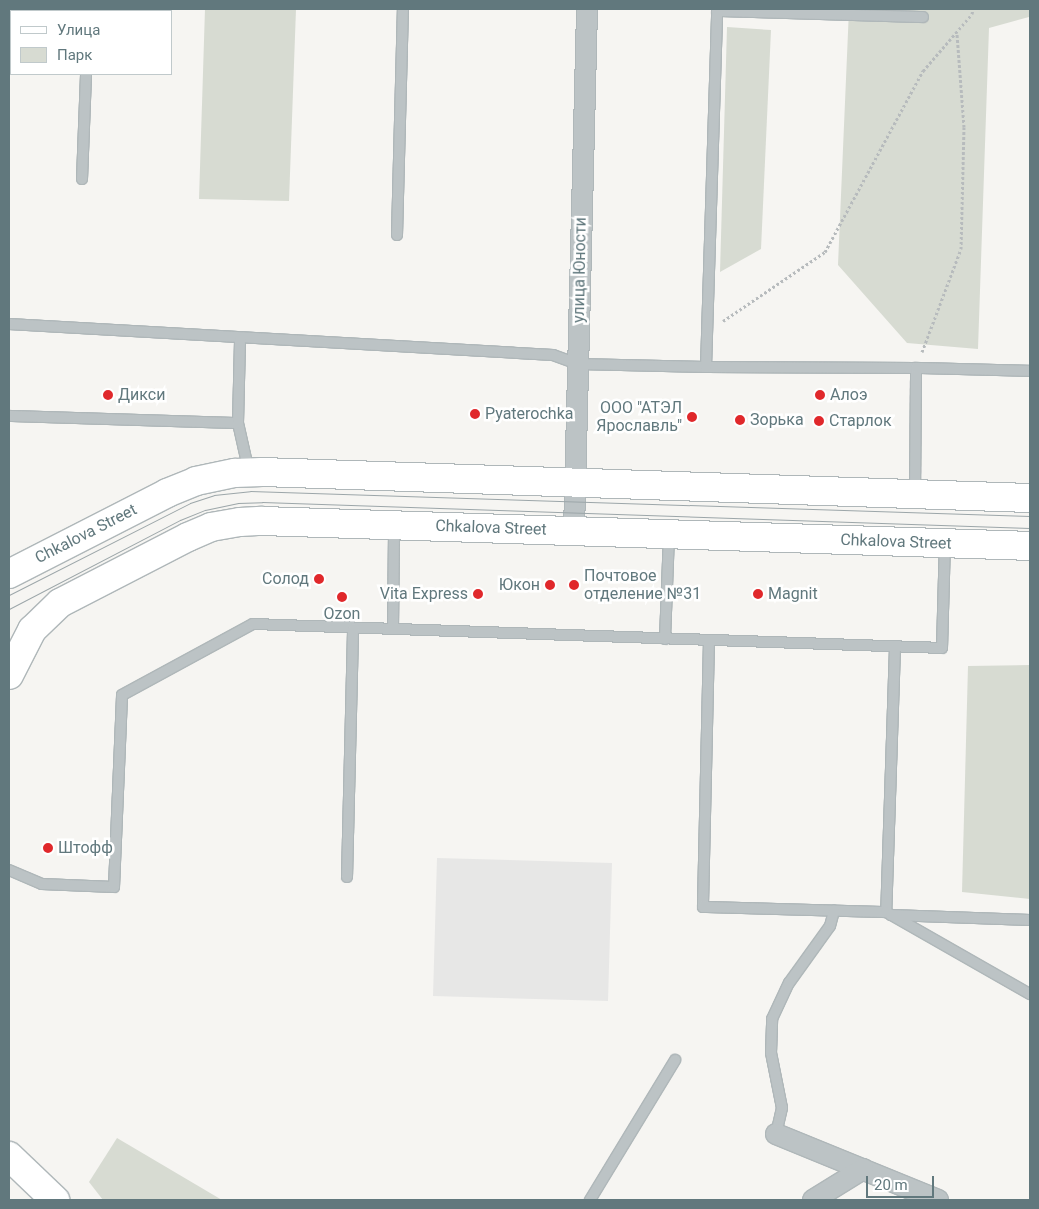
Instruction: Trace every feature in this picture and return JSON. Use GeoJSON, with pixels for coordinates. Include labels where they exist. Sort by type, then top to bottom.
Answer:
{"type":"FeatureCollection","features":[{"type":"Feature","properties":{"kind":"street","name":"улица Юности"},"geometry":{"type":"LineString","coordinates":[[574,531],[587,9]]}},
{"type":"Feature","properties":{"kind":"street","name":"Chkalova Street"},"geometry":{"type":"LineString","coordinates":[[9,574],[183,486],[210,477],[249,472],[1030,498]]}},
{"type":"Feature","properties":{"kind":"street","name":"Chkalova Street"},"geometry":{"type":"LineString","coordinates":[[9,675],[32,630],[60,603],[188,537],[211,527],[240,522],[394,525],[1030,546]]}},
{"type":"Feature","properties":{"kind":"street"},"geometry":{"type":"LineString","coordinates":[[776,1134],[938,1200]]}},
{"type":"Feature","properties":{"kind":"street"},"geometry":{"type":"LineString","coordinates":[[9,1156],[55,1200]]}},
{"type":"Feature","properties":{"kind":"street"},"geometry":{"type":"LineString","coordinates":[[813,1200],[863,1169]]}},
{"type":"Feature","properties":{"kind":"lane"},"geometry":{"type":"LineString","coordinates":[[397,235],[403,9]]}},
{"type":"Feature","properties":{"kind":"lane"},"geometry":{"type":"LineString","coordinates":[[706,367],[717,10],[923,17]]}},
{"type":"Feature","properties":{"kind":"lane"},"geometry":{"type":"LineString","coordinates":[[82,179],[86,75]]}},
{"type":"Feature","properties":{"kind":"lane"},"geometry":{"type":"LineString","coordinates":[[9,324],[240,339],[552,355],[578,364],[1030,371]]}},
{"type":"Feature","properties":{"kind":"lane"},"geometry":{"type":"LineString","coordinates":[[240,339],[238,423],[249,472]]}},
{"type":"Feature","properties":{"kind":"lane"},"geometry":{"type":"LineString","coordinates":[[915,494],[916,368]]}},
{"type":"Feature","properties":{"kind":"lane"},"geometry":{"type":"LineString","coordinates":[[9,416],[238,423]]}},
{"type":"Feature","properties":{"kind":"lane"},"geometry":{"type":"LineString","coordinates":[[393,629],[394,525]]}},
{"type":"Feature","properties":{"kind":"lane"},"geometry":{"type":"LineString","coordinates":[[666,639],[669,534]]}},
{"type":"Feature","properties":{"kind":"lane"},"geometry":{"type":"LineString","coordinates":[[9,870],[42,884],[114,887],[122,695],[253,624],[942,648],[945,543]]}},
{"type":"Feature","properties":{"kind":"lane"},"geometry":{"type":"LineString","coordinates":[[348,876],[353,628]]}},
{"type":"Feature","properties":{"kind":"lane"},"geometry":{"type":"LineString","coordinates":[[709,640],[704,907],[1030,920]]}},
{"type":"Feature","properties":{"kind":"lane"},"geometry":{"type":"LineString","coordinates":[[888,913],[895,647]]}},
{"type":"Feature","properties":{"kind":"lane"},"geometry":{"type":"LineString","coordinates":[[776,1134],[782,1108],[771,1053],[772,1018],[789,983],[830,926],[834,911]]}},
{"type":"Feature","properties":{"kind":"lane"},"geometry":{"type":"LineString","coordinates":[[888,913],[1030,994]]}},
{"type":"Feature","properties":{"kind":"lane"},"geometry":{"type":"LineString","coordinates":[[590,1200],[675,1060]]}},
{"type":"Feature","properties":{"kind":"path"},"geometry":{"type":"LineString","coordinates":[[707,332],[825,252],[923,71],[972,14],[972,9]]}},
{"type":"Feature","properties":{"kind":"path"},"geometry":{"type":"LineString","coordinates":[[916,368],[961,249],[964,127],[957,32]]}},
{"type":"Feature","properties":{"kind":"shaded area"},"geometry":{"type":"Polygon","coordinates":[[[437,858],[612,863],[608,1001],[433,996],[437,858]]]}},
{"type":"Feature","properties":{"kind":"green space"},"geometry":{"type":"Polygon","coordinates":[[[205,9],[296,9],[289,201],[199,199],[205,9]]]}},
{"type":"Feature","properties":{"kind":"green space"},"geometry":{"type":"Polygon","coordinates":[[[849,9],[1029,9],[1029,17],[989,28],[978,349],[907,343],[838,265],[849,9]]]}},
{"type":"Feature","properties":{"kind":"green space"},"geometry":{"type":"Polygon","coordinates":[[[727,27],[771,30],[761,249],[720,272],[727,27]]]}},
{"type":"Feature","properties":{"kind":"green space"},"geometry":{"type":"Polygon","coordinates":[[[1030,665],[1030,899],[962,892],[968,666],[1030,665]]]}},
{"type":"Feature","properties":{"kind":"green space"},"geometry":{"type":"Polygon","coordinates":[[[117,1138],[222,1200],[103,1200],[89,1182],[117,1138]]]}},
{"type":"Feature","properties":{"kind":"tram line"},"geometry":{"type":"LineString","coordinates":[[9,595],[190,503],[214,495],[250,491],[1030,516]]}},
{"type":"Feature","properties":{"kind":"tram line"},"geometry":{"type":"LineString","coordinates":[[9,609],[180,520],[205,510],[238,503],[262,502],[1030,528]]}},
{"type":"Feature","properties":{"kind":"place","name":"Дикси"},"geometry":{"type":"Point","coordinates":[108,395]}},
{"type":"Feature","properties":{"kind":"place","name":"Алоэ"},"geometry":{"type":"Point","coordinates":[820,395]}},
{"type":"Feature","properties":{"kind":"place","name":"Pyaterochka"},"geometry":{"type":"Point","coordinates":[475,414]}},
{"type":"Feature","properties":{"kind":"place","name":"ООО \"АТЭЛ Ярославль\""},"geometry":{"type":"Point","coordinates":[692,417]}},
{"type":"Feature","properties":{"kind":"place","name":"Зорька"},"geometry":{"type":"Point","coordinates":[740,420]}},
{"type":"Feature","properties":{"kind":"place","name":"Старлок"},"geometry":{"type":"Point","coordinates":[819,421]}},
{"type":"Feature","properties":{"kind":"place","name":"Солод"},"geometry":{"type":"Point","coordinates":[319,579]}},
{"type":"Feature","properties":{"kind":"place","name":"Юкон"},"geometry":{"type":"Point","coordinates":[550,585]}},
{"type":"Feature","properties":{"kind":"place","name":"Почтовое отделение №31"},"geometry":{"type":"Point","coordinates":[574,585]}},
{"type":"Feature","properties":{"kind":"place","name":"Vita Express"},"geometry":{"type":"Point","coordinates":[478,594]}},
{"type":"Feature","properties":{"kind":"place","name":"Magnit"},"geometry":{"type":"Point","coordinates":[758,594]}},
{"type":"Feature","properties":{"kind":"place","name":"Ozon"},"geometry":{"type":"Point","coordinates":[342,597]}},
{"type":"Feature","properties":{"kind":"place","name":"Штофф"},"geometry":{"type":"Point","coordinates":[48,848]}}]}
